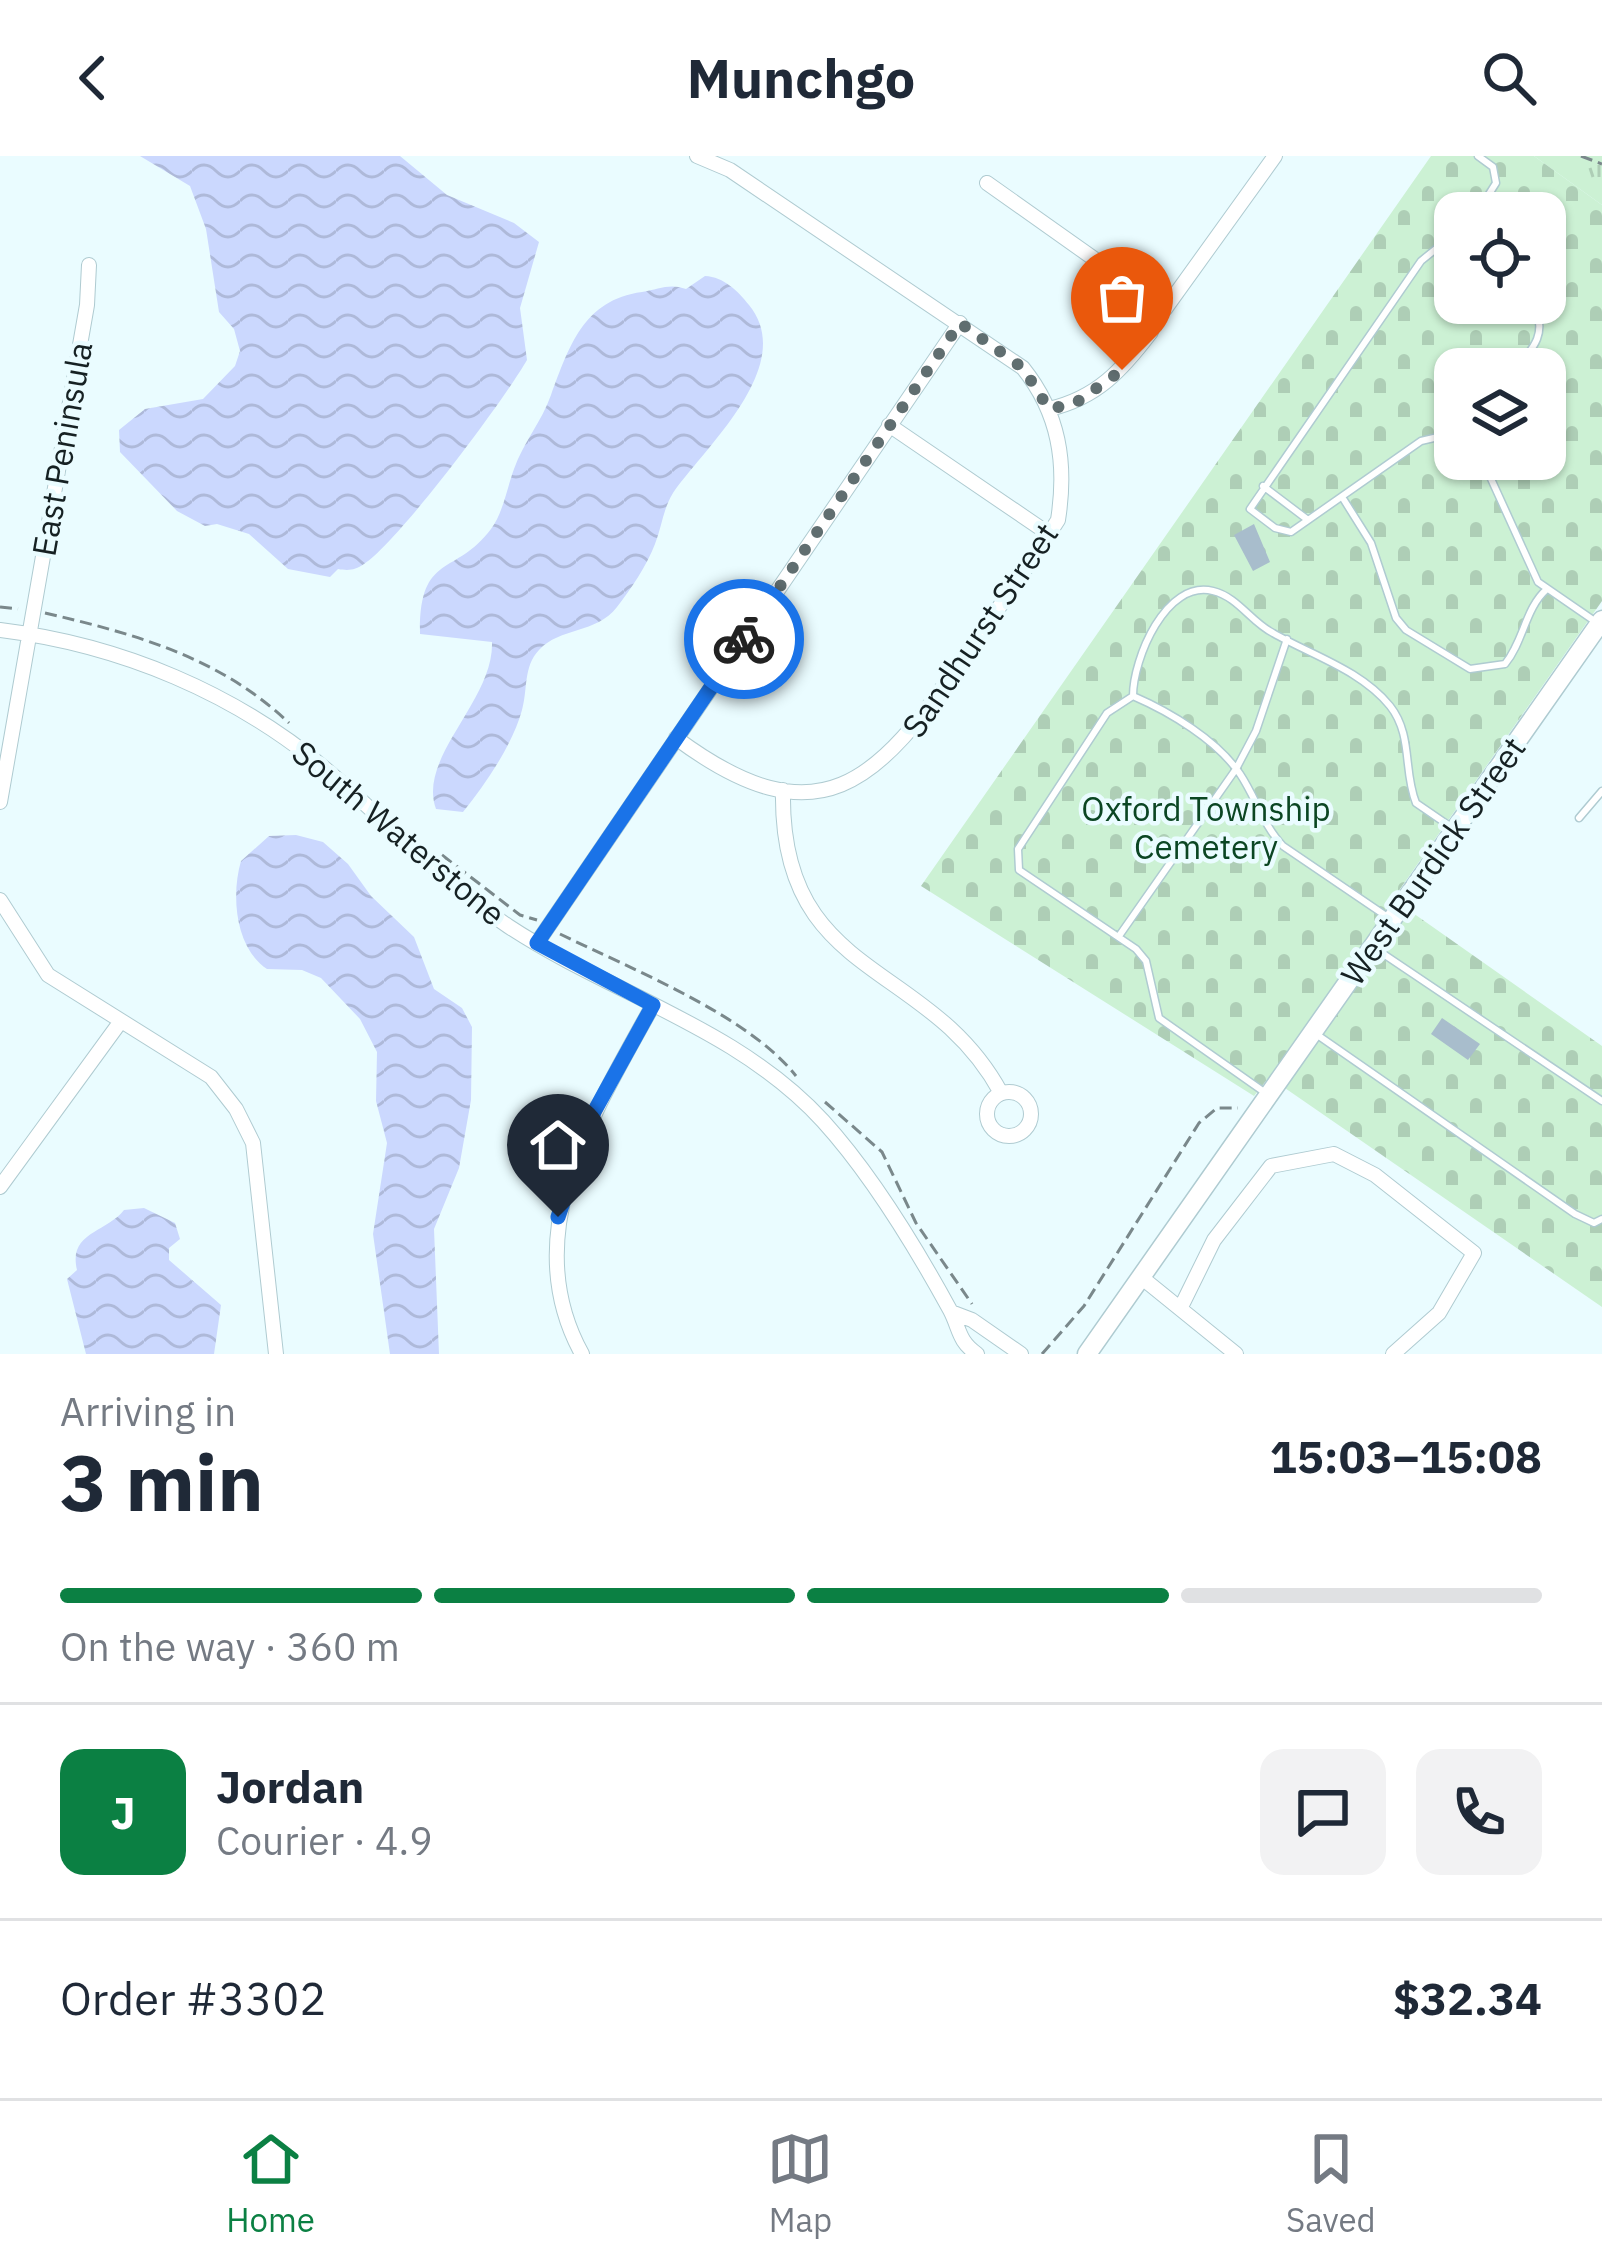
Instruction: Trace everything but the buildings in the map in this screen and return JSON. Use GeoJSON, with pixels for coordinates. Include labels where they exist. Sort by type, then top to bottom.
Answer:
{"type":"FeatureCollection","features":[{"type":"Feature","properties":{"kind":"street"},"geometry":{"type":"LineString","coordinates":[[697,156],[730,170],[1023,368],[1049,409],[1074,404],[1109,382],[1151,332]]}},
{"type":"Feature","properties":{"kind":"street"},"geometry":{"type":"LineString","coordinates":[[987,182],[1158,304],[1275,156]]}},
{"type":"Feature","properties":{"kind":"street","name":"East Peninsula"},"geometry":{"type":"LineString","coordinates":[[0,802],[87,305],[89,265]]}},
{"type":"Feature","properties":{"kind":"street"},"geometry":{"type":"LineString","coordinates":[[537,943],[960,323]]}},
{"type":"Feature","properties":{"kind":"street","name":"Sandhurst Street"},"geometry":{"type":"LineString","coordinates":[[676,738],[734,779],[783,790],[817,790],[860,778],[900,747],[1058,520],[1063,467],[1049,409]]}},
{"type":"Feature","properties":{"kind":"street"},"geometry":{"type":"LineString","coordinates":[[889,425],[1049,534]]}},
{"type":"Feature","properties":{"kind":"street","name":"West Burdick Street"},"geometry":{"type":"LineString","coordinates":[[1087,1354],[1600,622]]}},
{"type":"Feature","properties":{"kind":"street","name":"South Waterstone"},"geometry":{"type":"LineString","coordinates":[[0,630],[150,665],[263,723],[328,771],[475,902],[537,943],[763,1066],[824,1123],[858,1165],[951,1312],[961,1342],[977,1354]]}},
{"type":"Feature","properties":{"kind":"street"},"geometry":{"type":"LineString","coordinates":[[783,790],[788,867],[804,904],[846,948],[952,1030],[1001,1093]]}},
{"type":"Feature","properties":{"kind":"street"},"geometry":{"type":"LineString","coordinates":[[0,900],[19,938],[48,975],[211,1077],[236,1108],[253,1143],[276,1354]]}},
{"type":"Feature","properties":{"kind":"street"},"geometry":{"type":"LineString","coordinates":[[582,1354],[561,1301],[558,1217],[594,1112],[653,1005]]}},
{"type":"Feature","properties":{"kind":"street"},"geometry":{"type":"LineString","coordinates":[[0,1186],[121,1021]]}},
{"type":"Feature","properties":{"kind":"street"},"geometry":{"type":"LineString","coordinates":[[1180,1307],[1236,1205],[1271,1166],[1334,1154],[1375,1174],[1472,1249],[1466,1274],[1439,1312],[1393,1354]]}},
{"type":"Feature","properties":{"kind":"street"},"geometry":{"type":"LineString","coordinates":[[1141,1277],[1236,1354]]}},
{"type":"Feature","properties":{"kind":"street","name":"South Waterstone"},"geometry":{"type":"LineString","coordinates":[[951,1312],[972,1320],[1021,1354]]}},
{"type":"Feature","properties":{"kind":"lane"},"geometry":{"type":"LineString","coordinates":[[1478,156],[1493,167],[1496,183],[1491,192]]}},
{"type":"Feature","properties":{"kind":"lane"},"geometry":{"type":"LineString","coordinates":[[1434,250],[1421,261],[1250,509],[1291,532],[1421,441],[1434,438]]}},
{"type":"Feature","properties":{"kind":"lane"},"geometry":{"type":"LineString","coordinates":[[1491,480],[1527,562],[1547,589],[1600,622]]}},
{"type":"Feature","properties":{"kind":"lane"},"geometry":{"type":"LineString","coordinates":[[1263,486],[1310,521]]}},
{"type":"Feature","properties":{"kind":"lane"},"geometry":{"type":"LineString","coordinates":[[1344,499],[1371,543],[1396,618],[1452,662],[1471,669],[1504,664],[1547,589]]}},
{"type":"Feature","properties":{"kind":"lane"},"geometry":{"type":"LineString","coordinates":[[1133,697],[1133,682],[1159,621],[1188,591],[1209,590],[1228,597],[1269,632],[1320,655],[1390,706],[1406,741],[1416,802],[1455,830]]}},
{"type":"Feature","properties":{"kind":"lane"},"geometry":{"type":"LineString","coordinates":[[1119,936],[1236,769],[1256,731],[1287,639]]}},
{"type":"Feature","properties":{"kind":"lane"},"geometry":{"type":"LineString","coordinates":[[1133,697],[1188,727],[1236,769],[1269,831],[1283,846],[1392,920]]}},
{"type":"Feature","properties":{"kind":"lane"},"geometry":{"type":"LineString","coordinates":[[1133,697],[1107,712],[1015,860],[1018,869],[1119,936],[1146,961],[1159,1018],[1267,1099]]}},
{"type":"Feature","properties":{"kind":"lane"},"geometry":{"type":"LineString","coordinates":[[1579,818],[1602,791]]}},
{"type":"Feature","properties":{"kind":"lane"},"geometry":{"type":"LineString","coordinates":[[1373,947],[1602,1101]]}},
{"type":"Feature","properties":{"kind":"lane"},"geometry":{"type":"LineString","coordinates":[[1313,1032],[1574,1214],[1594,1223],[1602,1219]]}},
{"type":"Feature","properties":{"kind":"path"},"geometry":{"type":"LineString","coordinates":[[1581,156],[1602,164]]}},
{"type":"Feature","properties":{"kind":"path"},"geometry":{"type":"LineString","coordinates":[[1106,363],[1158,304]]}},
{"type":"Feature","properties":{"kind":"path"},"geometry":{"type":"LineString","coordinates":[[1042,1354],[1084,1306],[1199,1123],[1217,1108],[1239,1108]]}},
{"type":"Feature","properties":{"kind":"green space","name":"Oxford Township Cemetery"},"geometry":{"type":"Polygon","coordinates":[[[1431,156],[1534,156],[1602,205],[1602,601],[1393,899],[1602,1046],[1602,1307],[1269,1077],[1254,1096],[921,886],[1431,156]]]}},
{"type":"Feature","properties":{"kind":"green space"},"geometry":{"type":"Polygon","coordinates":[[[1534,156],[1602,156],[1602,205],[1534,156]]]}},
{"type":"Feature","properties":{"kind":"water"},"geometry":{"type":"Polygon","coordinates":[[[140,156],[400,156],[447,195],[514,223],[539,242],[520,308],[527,360],[425,500],[361,566],[338,569],[330,577],[288,569],[249,534],[217,524],[205,526],[177,511],[120,452],[119,430],[145,409],[203,399],[235,366],[240,351],[234,329],[219,312],[206,229],[190,186],[140,156]]]}},
{"type":"Feature","properties":{"kind":"water"},"geometry":{"type":"Polygon","coordinates":[[[705,276],[735,290],[761,328],[762,353],[755,379],[724,429],[673,493],[652,552],[622,600],[599,622],[557,637],[539,650],[528,671],[518,724],[489,776],[463,812],[436,809],[437,769],[481,686],[492,642],[420,634],[426,590],[433,577],[478,544],[495,523],[518,459],[572,343],[592,315],[622,297],[664,287],[686,289],[705,276]]]}},
{"type":"Feature","properties":{"kind":"water"},"geometry":{"type":"Polygon","coordinates":[[[296,835],[323,842],[348,864],[371,896],[414,937],[434,989],[462,1008],[472,1027],[471,1100],[459,1168],[434,1229],[439,1354],[390,1354],[373,1234],[387,1143],[376,1101],[377,1052],[360,1019],[321,978],[302,970],[267,969],[242,935],[236,905],[241,861],[269,836],[296,835]]]}},
{"type":"Feature","properties":{"kind":"water"},"geometry":{"type":"Polygon","coordinates":[[[144,1208],[175,1223],[180,1239],[169,1248],[169,1260],[221,1305],[214,1354],[86,1354],[67,1279],[77,1270],[78,1248],[124,1210],[144,1208]]]}},
{"type":"Feature","properties":{"kind":"way so far"},"geometry":{"type":"LineString","coordinates":[[744,639],[960,323],[1023,368],[1049,409],[1074,404],[1122,370]]}},
{"type":"Feature","properties":{"kind":"route"},"geometry":{"type":"LineString","coordinates":[[558,1217],[594,1112],[653,1005],[537,943],[744,639]]}}]}
